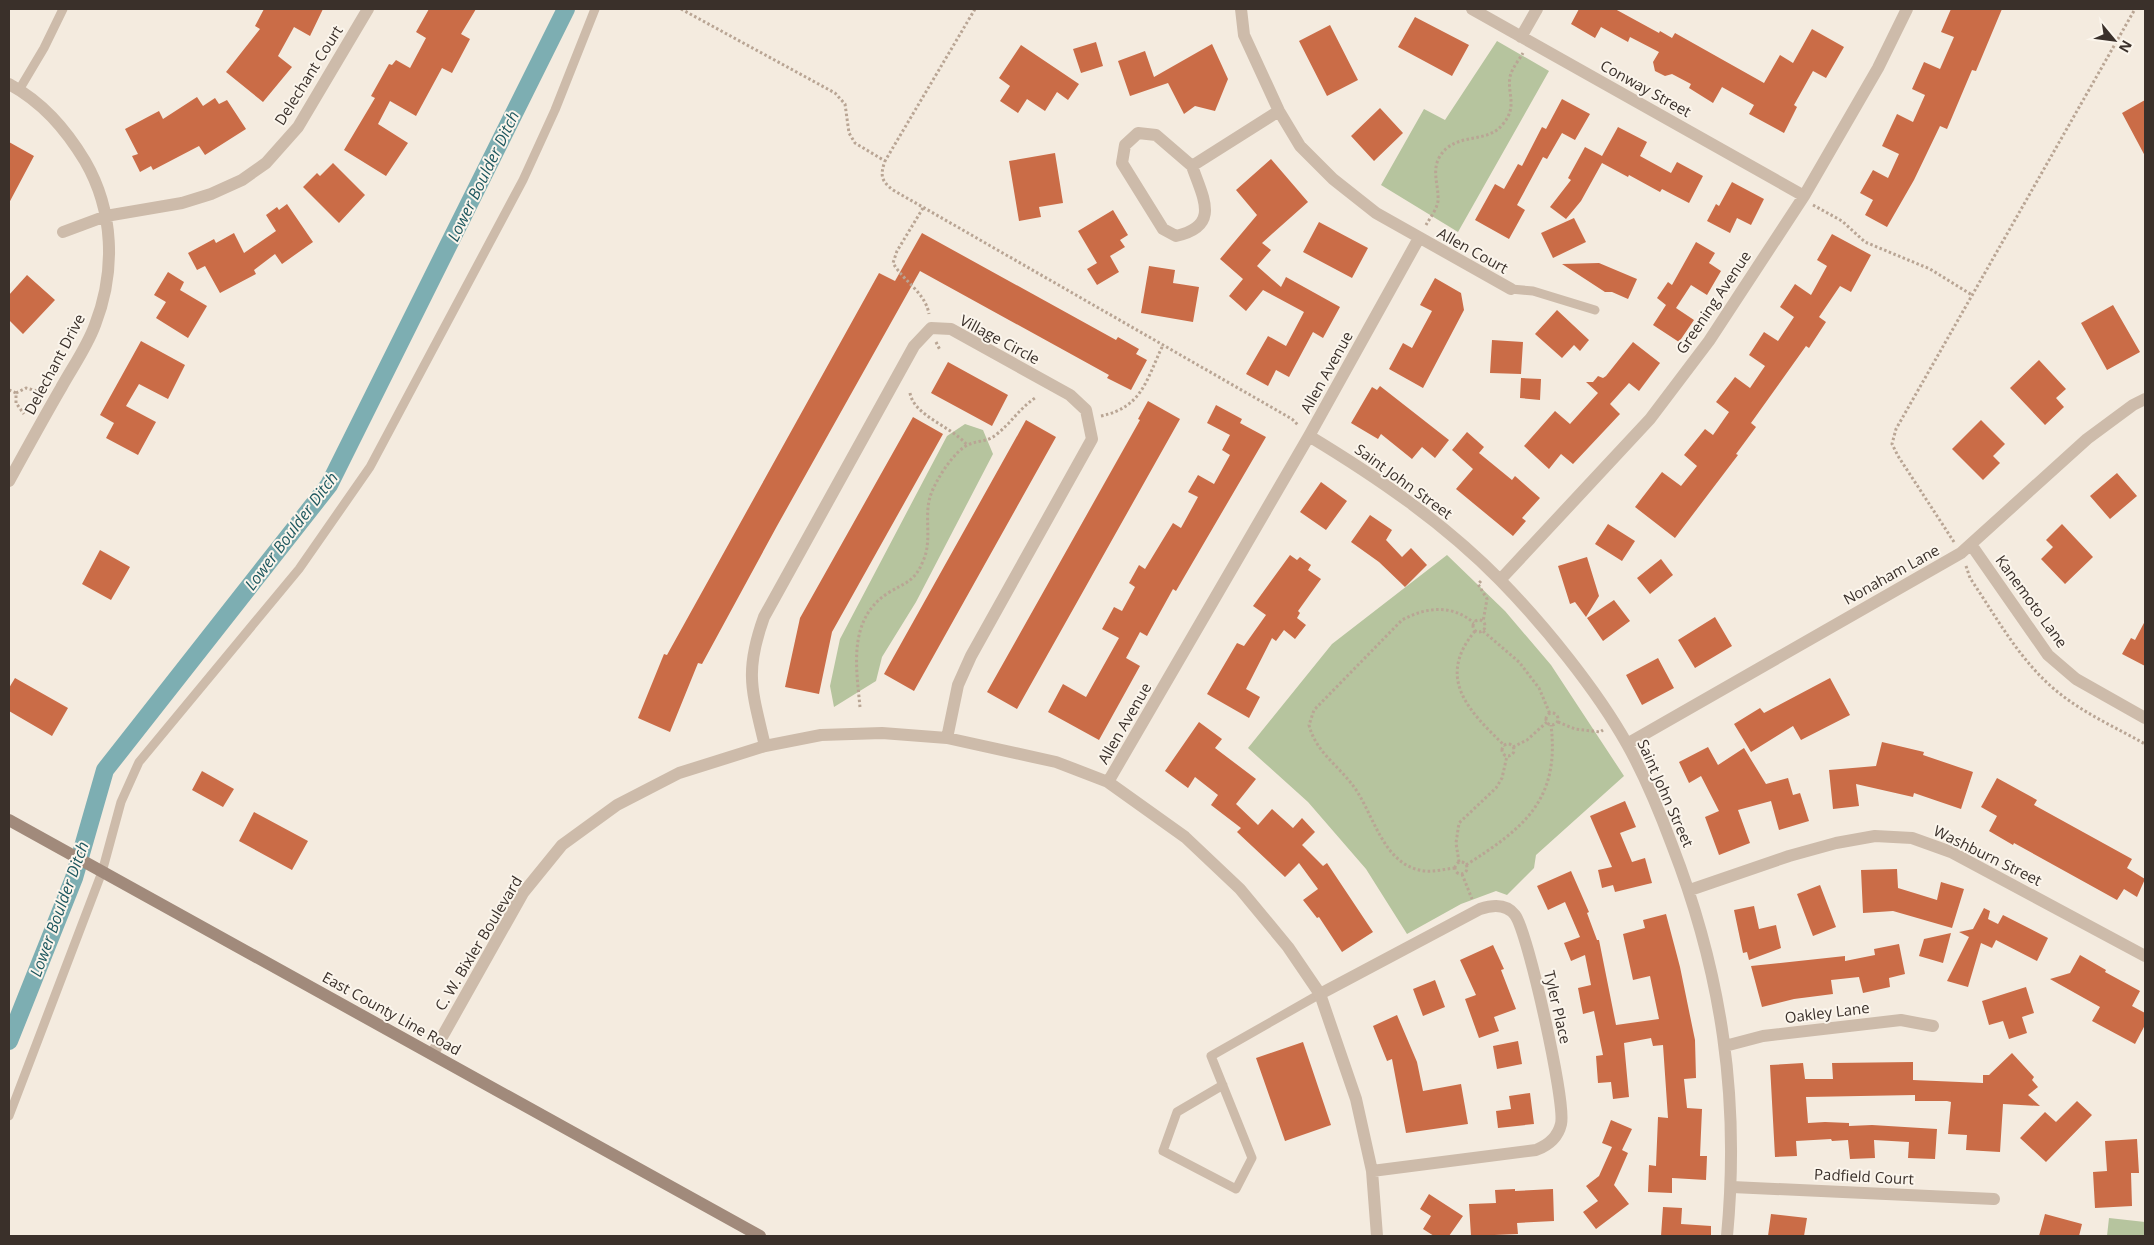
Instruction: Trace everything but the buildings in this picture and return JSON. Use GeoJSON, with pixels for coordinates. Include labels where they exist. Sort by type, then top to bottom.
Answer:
{"type":"FeatureCollection","features":[{"type":"Feature","properties":{"kind":"main road","name":"East County Line Road"},"geometry":{"type":"LineString","coordinates":[[9,820],[760,1236]]}},
{"type":"Feature","properties":{"kind":"street","name":"Delechant Court"},"geometry":{"type":"LineString","coordinates":[[62,232],[106,216],[182,204],[242,180],[266,163],[298,127],[368,9]]}},
{"type":"Feature","properties":{"kind":"street"},"geometry":{"type":"LineString","coordinates":[[1241,9],[1244,35],[1279,111],[1300,146],[1333,179],[1376,213],[1419,238]]}},
{"type":"Feature","properties":{"kind":"street","name":"Conway Street"},"geometry":{"type":"LineString","coordinates":[[1472,9],[1803,197]]}},
{"type":"Feature","properties":{"kind":"street"},"geometry":{"type":"LineString","coordinates":[[1526,39],[1537,9]]}},
{"type":"Feature","properties":{"kind":"street","name":"Greening Avenue"},"geometry":{"type":"LineString","coordinates":[[1500,580],[1650,419],[1709,341],[1803,197],[1878,68],[1907,9]]}},
{"type":"Feature","properties":{"kind":"street","name":"Delechant Drive"},"geometry":{"type":"LineString","coordinates":[[9,481],[95,326],[109,274],[110,247],[106,216],[90,170],[64,128],[44,107],[14,86]]}},
{"type":"Feature","properties":{"kind":"street"},"geometry":{"type":"LineString","coordinates":[[1192,166],[1279,111]]}},
{"type":"Feature","properties":{"kind":"street"},"geometry":{"type":"LineString","coordinates":[[1138,133],[1156,135],[1192,166],[1207,209],[1202,224],[1190,233],[1176,236],[1164,229],[1122,163],[1124,146],[1138,133]]}},
{"type":"Feature","properties":{"kind":"street","name":"Allen Court"},"geometry":{"type":"LineString","coordinates":[[1419,238],[1511,289]]}},
{"type":"Feature","properties":{"kind":"street","name":"Allen Avenue"},"geometry":{"type":"LineString","coordinates":[[1108,782],[1309,436],[1419,238]]}},
{"type":"Feature","properties":{"kind":"street"},"geometry":{"type":"LineString","coordinates":[[765,746],[752,696],[751,668],[754,644],[764,617],[914,346],[931,328]]}},
{"type":"Feature","properties":{"kind":"street","name":"Village Circle"},"geometry":{"type":"LineString","coordinates":[[931,328],[951,330],[1070,395],[1086,410],[1088,419]]}},
{"type":"Feature","properties":{"kind":"street","name":"Nonaham Lane"},"geometry":{"type":"LineString","coordinates":[[1627,744],[1967,550],[2087,439],[2133,405],[2145,399]]}},
{"type":"Feature","properties":{"kind":"street"},"geometry":{"type":"LineString","coordinates":[[947,738],[958,685],[975,647],[1092,439],[1088,419]]}},
{"type":"Feature","properties":{"kind":"street","name":"Saint John Street"},"geometry":{"type":"LineString","coordinates":[[1309,436],[1363,469],[1436,523],[1500,580],[1548,634],[1614,723],[1627,744],[1657,805],[1690,890],[1714,978],[1726,1046],[1732,1114],[1732,1187],[1727,1236]]}},
{"type":"Feature","properties":{"kind":"street","name":"Kanemoto Lane"},"geometry":{"type":"LineString","coordinates":[[1967,550],[2048,655],[2076,679],[2145,718]]}},
{"type":"Feature","properties":{"kind":"street","name":"C. W. Bixler Boulevard"},"geometry":{"type":"LineString","coordinates":[[432,1053],[523,892],[562,845],[617,805],[679,773],[765,746],[821,735],[882,733],[947,738],[1056,762],[1108,782],[1185,837],[1240,889],[1288,947],[1320,994],[1348,1071],[1372,1172],[1377,1236]]}},
{"type":"Feature","properties":{"kind":"street","name":"Washburn Street"},"geometry":{"type":"LineString","coordinates":[[1690,890],[1788,856],[1836,843],[1875,836],[1912,838],[1951,852],[2145,956]]}},
{"type":"Feature","properties":{"kind":"street","name":"Tyler Place"},"geometry":{"type":"LineString","coordinates":[[1320,994],[1480,909],[1492,906],[1503,906],[1515,915],[1532,965],[1550,1039],[1562,1122],[1557,1136],[1545,1147],[1536,1150],[1372,1172]]}},
{"type":"Feature","properties":{"kind":"street","name":"Oakley Lane"},"geometry":{"type":"LineString","coordinates":[[1726,1046],[1763,1036],[1901,1020],[1933,1026]]}},
{"type":"Feature","properties":{"kind":"street","name":"Padfield Court"},"geometry":{"type":"LineString","coordinates":[[1732,1187],[1994,1199]]}},
{"type":"Feature","properties":{"kind":"lane"},"geometry":{"type":"LineString","coordinates":[[14,86],[44,48],[63,9]]}},
{"type":"Feature","properties":{"kind":"lane"},"geometry":{"type":"LineString","coordinates":[[9,1116],[101,871],[121,802],[139,762],[236,648],[299,569],[370,467],[523,180],[555,110],[595,9]]}},
{"type":"Feature","properties":{"kind":"lane"},"geometry":{"type":"LineString","coordinates":[[1511,289],[1533,291],[1595,310]]}},
{"type":"Feature","properties":{"kind":"lane"},"geometry":{"type":"LineString","coordinates":[[1223,1085],[1177,1112],[1163,1151],[1236,1189],[1252,1158],[1223,1085],[1211,1056],[1320,994]]}},
{"type":"Feature","properties":{"kind":"path"},"geometry":{"type":"LineString","coordinates":[[681,9],[835,93],[845,104],[849,132],[855,143],[885,161]]}},
{"type":"Feature","properties":{"kind":"path"},"geometry":{"type":"LineString","coordinates":[[975,9],[885,161],[881,173],[883,182],[923,208],[1292,419],[1309,436]]}},
{"type":"Feature","properties":{"kind":"path"},"geometry":{"type":"LineString","coordinates":[[2135,9],[1896,429],[1892,444],[1967,550],[1970,578],[2026,660],[2059,693],[2081,708],[2145,744]]}},
{"type":"Feature","properties":{"kind":"path"},"geometry":{"type":"LineString","coordinates":[[1419,238],[1438,202],[1435,172],[1439,157],[1455,142],[1490,134],[1503,124],[1510,113],[1512,98],[1511,73],[1526,39]]}},
{"type":"Feature","properties":{"kind":"path"},"geometry":{"type":"LineString","coordinates":[[1803,197],[1842,222],[1865,242],[1930,270],[1972,295]]}},
{"type":"Feature","properties":{"kind":"path"},"geometry":{"type":"LineString","coordinates":[[923,208],[897,252],[894,263],[899,272],[927,304],[931,328]]}},
{"type":"Feature","properties":{"kind":"path"},"geometry":{"type":"LineString","coordinates":[[1088,419],[1119,412],[1130,405],[1142,390],[1163,345]]}},
{"type":"Feature","properties":{"kind":"path"},"geometry":{"type":"LineString","coordinates":[[16,394],[26,388],[37,391]]}},
{"type":"Feature","properties":{"kind":"path"},"geometry":{"type":"LineString","coordinates":[[9,390],[16,394]]}},
{"type":"Feature","properties":{"kind":"path"},"geometry":{"type":"LineString","coordinates":[[910,393],[912,402],[920,410],[952,430],[967,445]]}},
{"type":"Feature","properties":{"kind":"path"},"geometry":{"type":"LineString","coordinates":[[16,394],[16,403],[24,414]]}},
{"type":"Feature","properties":{"kind":"path"},"geometry":{"type":"LineString","coordinates":[[860,707],[855,664],[857,642],[862,624],[875,603],[909,582],[923,562],[928,548],[931,494],[954,456],[967,445],[988,441],[999,433],[1017,411],[1035,398]]}},
{"type":"Feature","properties":{"kind":"path"},"geometry":{"type":"LineString","coordinates":[[1483,631],[1487,599],[1478,584],[1490,571]]}},
{"type":"Feature","properties":{"kind":"path"},"geometry":{"type":"LineString","coordinates":[[1455,868],[1423,871],[1392,852],[1383,841],[1352,783],[1324,754],[1308,725],[1314,710],[1402,620],[1421,611],[1444,609],[1466,615],[1474,623]]}},
{"type":"Feature","properties":{"kind":"path"},"geometry":{"type":"LineString","coordinates":[[1474,623],[1479,620],[1483,622]]}},
{"type":"Feature","properties":{"kind":"path"},"geometry":{"type":"LineString","coordinates":[[1474,623],[1473,628],[1475,632]]}},
{"type":"Feature","properties":{"kind":"path"},"geometry":{"type":"LineString","coordinates":[[1504,746],[1494,732],[1484,727],[1473,716],[1459,684],[1457,671],[1460,652],[1475,632],[1483,631],[1520,662],[1539,688],[1550,714],[1547,722],[1527,740],[1513,747]]}},
{"type":"Feature","properties":{"kind":"path"},"geometry":{"type":"LineString","coordinates":[[1550,714],[1556,714],[1558,722]]}},
{"type":"Feature","properties":{"kind":"path"},"geometry":{"type":"LineString","coordinates":[[1547,722],[1551,725]]}},
{"type":"Feature","properties":{"kind":"path"},"geometry":{"type":"LineString","coordinates":[[1551,725],[1558,722],[1575,729],[1600,732],[1614,723]]}},
{"type":"Feature","properties":{"kind":"path"},"geometry":{"type":"LineString","coordinates":[[1466,865],[1518,829],[1538,803],[1552,764],[1551,725]]}},
{"type":"Feature","properties":{"kind":"path"},"geometry":{"type":"LineString","coordinates":[[1504,746],[1508,744],[1513,747]]}},
{"type":"Feature","properties":{"kind":"path"},"geometry":{"type":"LineString","coordinates":[[1504,746],[1502,751],[1507,756]]}},
{"type":"Feature","properties":{"kind":"path"},"geometry":{"type":"LineString","coordinates":[[1507,756],[1514,753],[1513,747]]}},
{"type":"Feature","properties":{"kind":"path"},"geometry":{"type":"LineString","coordinates":[[1455,868],[1459,862],[1456,843],[1459,823],[1496,788],[1502,778],[1507,756]]}},
{"type":"Feature","properties":{"kind":"path"},"geometry":{"type":"LineString","coordinates":[[1459,862],[1466,865]]}},
{"type":"Feature","properties":{"kind":"path"},"geometry":{"type":"LineString","coordinates":[[1462,874],[1466,871],[1466,865]]}},
{"type":"Feature","properties":{"kind":"path"},"geometry":{"type":"LineString","coordinates":[[1455,868],[1458,873],[1462,874],[1473,901],[1480,909]]}},
{"type":"Feature","properties":{"kind":"green space"},"geometry":{"type":"Polygon","coordinates":[[[1497,41],[1549,71],[1458,232],[1381,185],[1424,109],[1445,120],[1497,41]]]}},
{"type":"Feature","properties":{"kind":"green space"},"geometry":{"type":"Polygon","coordinates":[[[965,424],[983,430],[993,454],[916,602],[882,657],[876,681],[834,707],[830,686],[840,639],[947,436],[965,424]]]}},
{"type":"Feature","properties":{"kind":"green space"},"geometry":{"type":"Polygon","coordinates":[[[1447,555],[1505,611],[1551,665],[1624,776],[1536,855],[1534,868],[1507,895],[1496,891],[1461,904],[1407,934],[1366,869],[1308,802],[1248,748],[1332,644],[1447,555]]]}},
{"type":"Feature","properties":{"kind":"green space"},"geometry":{"type":"Polygon","coordinates":[[[2109,1218],[2145,1222],[2145,1236],[2107,1236],[2109,1218]]]}},
{"type":"Feature","properties":{"kind":"waterway","name":"Lower Boulder Ditch"},"geometry":{"type":"LineString","coordinates":[[9,1041],[74,878],[105,770],[329,485],[566,9]]}}]}
